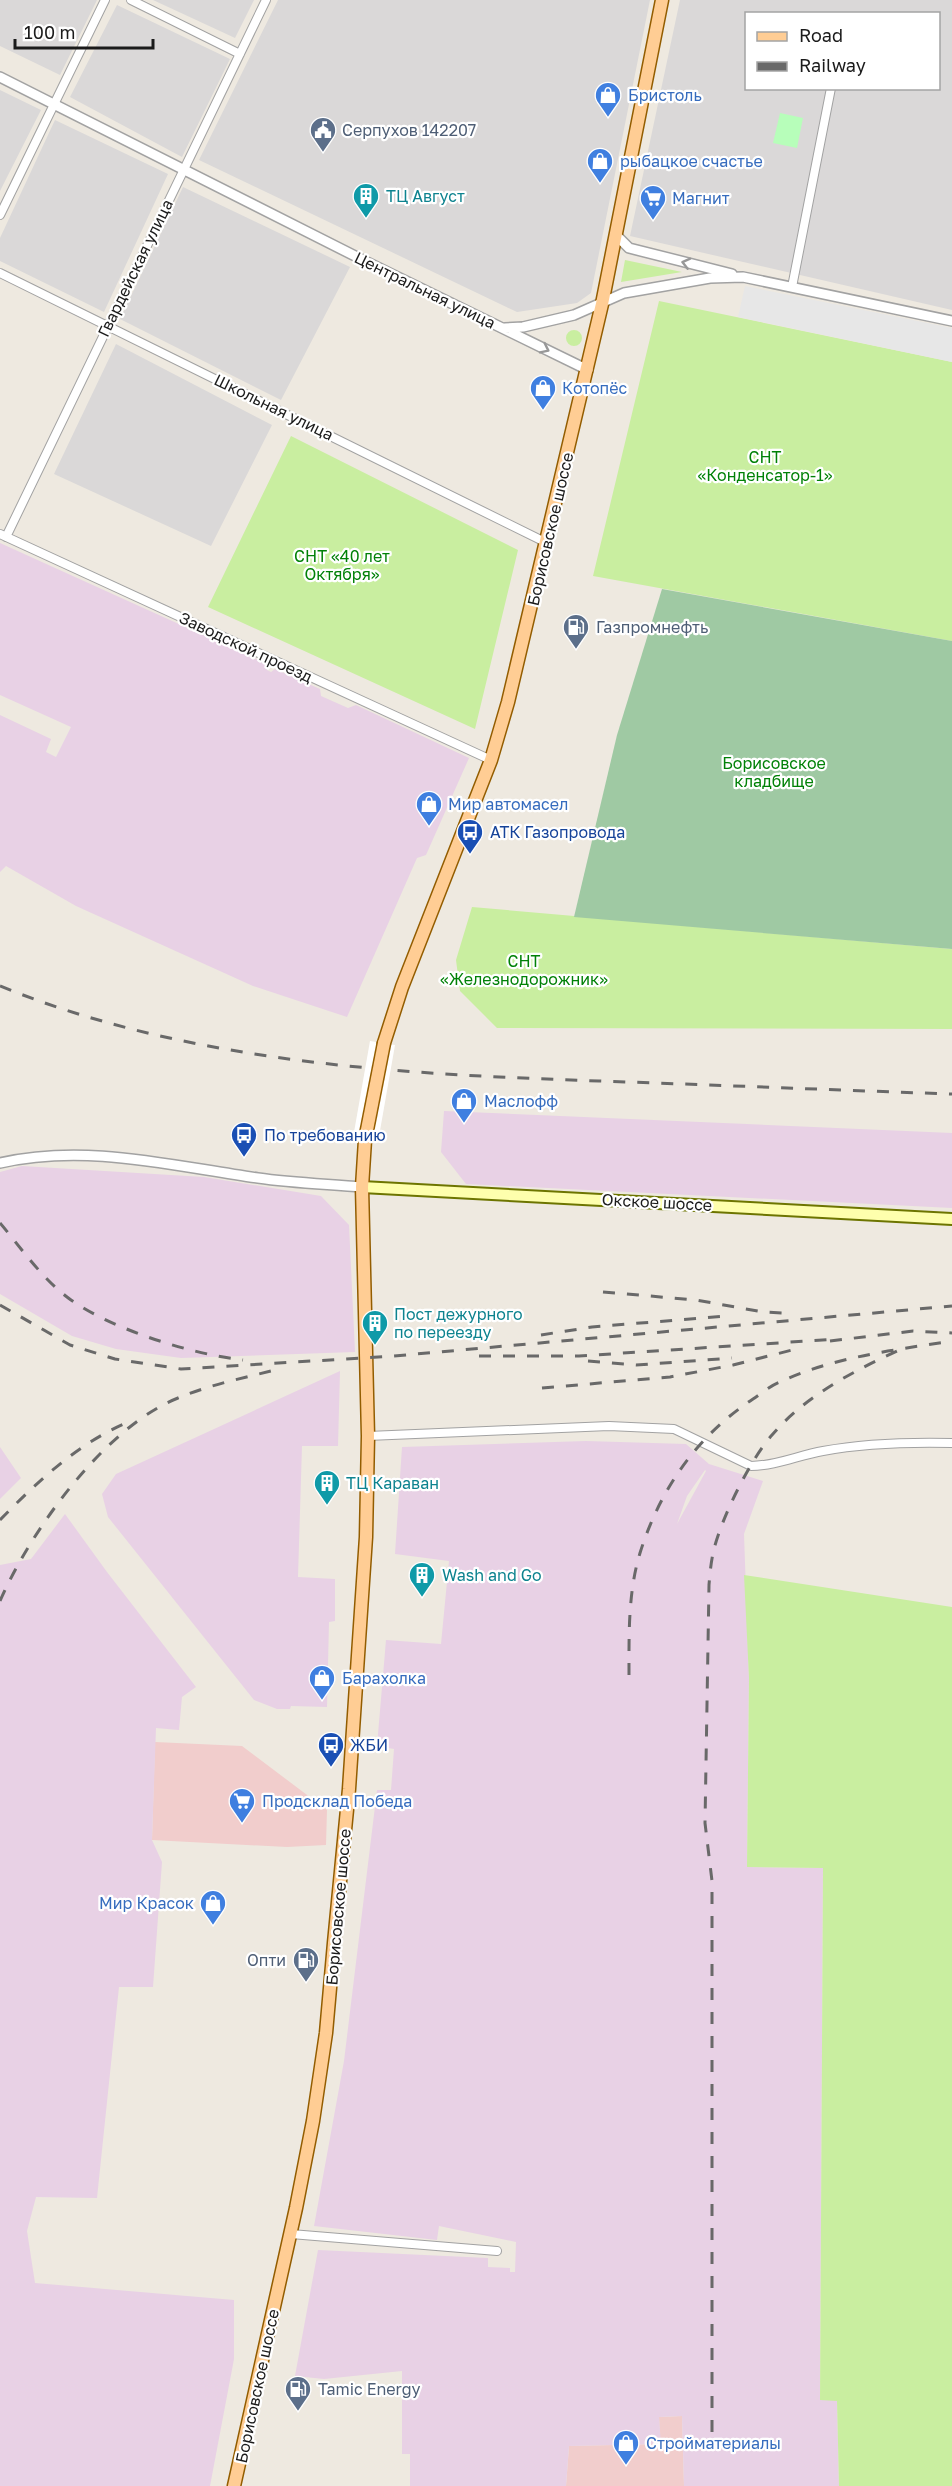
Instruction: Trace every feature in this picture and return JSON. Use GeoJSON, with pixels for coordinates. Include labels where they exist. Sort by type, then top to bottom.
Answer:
{"type":"FeatureCollection","features":[{"type":"Feature","properties":{"kind":"main road","name":"Борисовское шоссе"},"geometry":{"type":"LineString","coordinates":[[234,2486],[291,2234],[313,2121],[326,2033],[348,1789],[365,1544],[368,1436],[362,1186],[365,1140],[384,1043],[402,987],[491,760],[508,702],[588,370],[662,0]]}},
{"type":"Feature","properties":{"kind":"main road","name":"Окское шоссе"},"geometry":{"type":"LineString","coordinates":[[362,1186],[952,1219]]}},
{"type":"Feature","properties":{"kind":"street"},"geometry":{"type":"LineString","coordinates":[[0,215],[105,0]]}},
{"type":"Feature","properties":{"kind":"street"},"geometry":{"type":"LineString","coordinates":[[132,0],[240,54]]}},
{"type":"Feature","properties":{"kind":"street","name":"Гвардейская улица"},"geometry":{"type":"LineString","coordinates":[[3,535],[266,0]]}},
{"type":"Feature","properties":{"kind":"street","name":"Центральная улица"},"geometry":{"type":"LineString","coordinates":[[0,77],[502,328],[523,327],[574,315],[624,293],[711,279],[743,277],[952,321]]}},
{"type":"Feature","properties":{"kind":"street"},"geometry":{"type":"LineString","coordinates":[[792,287],[831,90]]}},
{"type":"Feature","properties":{"kind":"street"},"geometry":{"type":"LineString","coordinates":[[616,235],[629,248],[743,277]]}},
{"type":"Feature","properties":{"kind":"street","name":"Школьная улица"},"geometry":{"type":"LineString","coordinates":[[0,273],[547,543]]}},
{"type":"Feature","properties":{"kind":"street"},"geometry":{"type":"LineString","coordinates":[[502,328],[588,370]]}},
{"type":"Feature","properties":{"kind":"street","name":"Заводской проезд"},"geometry":{"type":"LineString","coordinates":[[3,535],[491,760]]}},
{"type":"Feature","properties":{"kind":"street"},"geometry":{"type":"LineString","coordinates":[[0,1163],[47,1155],[83,1154],[291,1182],[362,1186]]}},
{"type":"Feature","properties":{"kind":"street"},"geometry":{"type":"LineString","coordinates":[[368,1436],[609,1426],[674,1429],[751,1466],[763,1466],[822,1451],[890,1442],[952,1443]]}},
{"type":"Feature","properties":{"kind":"street"},"geometry":{"type":"LineString","coordinates":[[291,2234],[497,2251]]}},
{"type":"Feature","properties":{"kind":"shaded area"},"geometry":{"type":"Polygon","coordinates":[[[0,0],[97,0],[60,75],[0,46],[0,0]]]}},
{"type":"Feature","properties":{"kind":"shaded area"},"geometry":{"type":"Polygon","coordinates":[[[153,0],[254,0],[235,38],[153,0]]]}},
{"type":"Feature","properties":{"kind":"shaded area"},"geometry":{"type":"Polygon","coordinates":[[[278,0],[650,0],[591,293],[577,303],[517,312],[199,160],[278,0]]]}},
{"type":"Feature","properties":{"kind":"shaded area"},"geometry":{"type":"Polygon","coordinates":[[[680,0],[952,0],[952,310],[630,236],[680,0]]]}},
{"type":"Feature","properties":{"kind":"shaded area"},"geometry":{"type":"Polygon","coordinates":[[[117,5],[230,59],[182,157],[70,97],[117,5]]]}},
{"type":"Feature","properties":{"kind":"shaded area"},"geometry":{"type":"Polygon","coordinates":[[[0,90],[41,110],[0,191],[0,90]]]}},
{"type":"Feature","properties":{"kind":"shaded area"},"geometry":{"type":"Polygon","coordinates":[[[55,120],[168,174],[104,312],[0,261],[0,238],[55,120]]]}},
{"type":"Feature","properties":{"kind":"shaded area"},"geometry":{"type":"Polygon","coordinates":[[[183,187],[350,267],[281,400],[120,319],[183,187]]]}},
{"type":"Feature","properties":{"kind":"shaded area"},"geometry":{"type":"Polygon","coordinates":[[[745,286],[952,328],[952,362],[738,317],[745,286]]]}},
{"type":"Feature","properties":{"kind":"shaded area"},"geometry":{"type":"Polygon","coordinates":[[[116,344],[272,425],[211,546],[54,474],[116,344]]]}},
{"type":"Feature","properties":{"kind":"shaded area"},"geometry":{"type":"Polygon","coordinates":[[[0,543],[265,663],[267,670],[271,672],[275,669],[320,689],[321,696],[348,708],[356,705],[469,758],[426,855],[417,858],[347,1017],[253,986],[76,906],[6,866],[0,872],[0,715],[51,739],[46,752],[56,757],[71,727],[0,695],[0,543]]]}},
{"type":"Feature","properties":{"kind":"shaded area"},"geometry":{"type":"Polygon","coordinates":[[[444,1111],[952,1133],[952,1208],[466,1184],[441,1152],[444,1111]]]}},
{"type":"Feature","properties":{"kind":"shaded area"},"geometry":{"type":"Polygon","coordinates":[[[22,1166],[204,1177],[321,1196],[349,1225],[355,1352],[181,1358],[116,1349],[72,1336],[0,1294],[0,1172],[22,1166]]]}},
{"type":"Feature","properties":{"kind":"shaded area"},"geometry":{"type":"Polygon","coordinates":[[[340,1371],[338,1446],[302,1446],[298,1577],[335,1579],[335,1621],[329,1622],[327,1707],[291,1706],[290,1709],[277,1709],[254,1700],[108,1517],[102,1494],[116,1474],[340,1371]]]}},
{"type":"Feature","properties":{"kind":"shaded area"},"geometry":{"type":"Polygon","coordinates":[[[586,1441],[686,1444],[709,1464],[763,1481],[744,1534],[749,1678],[747,1867],[823,1868],[820,2400],[837,2400],[839,2486],[684,2486],[682,2416],[659,2417],[661,2444],[569,2446],[566,2486],[410,2486],[410,2454],[402,2454],[402,2371],[324,2379],[295,2376],[318,2250],[488,2258],[488,2267],[510,2268],[510,2272],[515,2272],[516,2242],[439,2226],[437,2240],[314,2226],[344,2061],[377,1790],[391,1790],[394,1749],[377,1746],[386,1640],[441,1644],[449,1561],[395,1554],[402,1447],[586,1441]],[[706,1471],[687,1496],[677,1524],[706,1471]]]}},
{"type":"Feature","properties":{"kind":"shaded area"},"geometry":{"type":"Polygon","coordinates":[[[0,1447],[21,1478],[0,1499],[0,1447]]]}},
{"type":"Feature","properties":{"kind":"shaded area"},"geometry":{"type":"Polygon","coordinates":[[[65,1514],[196,1687],[182,1697],[179,1730],[156,1728],[152,1840],[162,1862],[153,1987],[119,1987],[97,2198],[36,2197],[27,2231],[35,2283],[234,2300],[234,2359],[210,2486],[0,2486],[0,1565],[31,1559],[65,1514]]]}},
{"type":"Feature","properties":{"kind":"shaded area"},"geometry":{"type":"Polygon","coordinates":[[[155,1742],[242,1746],[327,1810],[326,1845],[287,1847],[152,1840],[155,1742]]]}},
{"type":"Feature","properties":{"kind":"shaded area","name":"Стройматериалы"},"geometry":{"type":"Polygon","coordinates":[[[682,2416],[684,2486],[566,2486],[569,2446],[660,2444],[659,2417],[682,2416]]]}},
{"type":"Feature","properties":{"kind":"green space"},"geometry":{"type":"Polygon","coordinates":[[[780,113],[803,118],[797,148],[773,143],[780,113]]]}},
{"type":"Feature","properties":{"kind":"green space"},"geometry":{"type":"Polygon","coordinates":[[[625,260],[682,272],[621,282],[625,260]]]}},
{"type":"Feature","properties":{"kind":"green space","name":"СНТ «Конденсатор-1»"},"geometry":{"type":"Polygon","coordinates":[[[659,301],[952,362],[952,641],[593,576],[659,301]]]}},
{"type":"Feature","properties":{"kind":"green space"},"geometry":{"type":"Polygon","coordinates":[[[574,330],[580,332],[582,338],[580,344],[574,346],[568,344],[566,338],[568,332],[574,330]]]}},
{"type":"Feature","properties":{"kind":"green space","name":"СНТ «40 лет Октября»"},"geometry":{"type":"Polygon","coordinates":[[[291,436],[518,550],[475,729],[208,607],[291,436]]]}},
{"type":"Feature","properties":{"kind":"green space","name":"Борисовское кладбище"},"geometry":{"type":"Polygon","coordinates":[[[662,589],[952,641],[952,949],[574,917],[617,735],[662,589]]]}},
{"type":"Feature","properties":{"kind":"green space","name":"СНТ «Железнодорожник»"},"geometry":{"type":"Polygon","coordinates":[[[472,907],[952,949],[952,1029],[497,1028],[460,991],[456,960],[472,907]]]}},
{"type":"Feature","properties":{"kind":"green space"},"geometry":{"type":"Polygon","coordinates":[[[744,1575],[952,1607],[952,2486],[839,2486],[837,2401],[820,2400],[823,1868],[747,1867],[749,1678],[744,1575]]]}},
{"type":"Feature","properties":{"kind":"pier"},"geometry":{"type":"Polygon","coordinates":[[[370,1041],[395,1045],[378,1142],[353,1138],[370,1041]]]}},
{"type":"Feature","properties":{"kind":"railway"},"geometry":{"type":"LineString","coordinates":[[0,986],[72,1012],[145,1032],[219,1048],[295,1060],[371,1068],[523,1078],[952,1094]]}},
{"type":"Feature","properties":{"kind":"railway"},"geometry":{"type":"LineString","coordinates":[[0,1223],[51,1283],[71,1300],[89,1311],[154,1339],[200,1352],[243,1360]]}},
{"type":"Feature","properties":{"kind":"railway"},"geometry":{"type":"LineString","coordinates":[[603,1292],[696,1300],[763,1312],[783,1313]]}},
{"type":"Feature","properties":{"kind":"railway"},"geometry":{"type":"LineString","coordinates":[[0,1305],[70,1345],[115,1359],[181,1369],[394,1356],[952,1306]]}},
{"type":"Feature","properties":{"kind":"railway"},"geometry":{"type":"LineString","coordinates":[[541,1335],[592,1327],[726,1316]]}},
{"type":"Feature","properties":{"kind":"railway"},"geometry":{"type":"LineString","coordinates":[[830,1341],[913,1331],[952,1333]]}},
{"type":"Feature","properties":{"kind":"railway"},"geometry":{"type":"LineString","coordinates":[[479,1356],[579,1356],[838,1339]]}},
{"type":"Feature","properties":{"kind":"railway"},"geometry":{"type":"LineString","coordinates":[[629,1675],[631,1598],[640,1553],[658,1507],[683,1466],[698,1447],[733,1414],[769,1388],[801,1373],[843,1360],[952,1341]]}},
{"type":"Feature","properties":{"kind":"railway"},"geometry":{"type":"LineString","coordinates":[[542,1388],[670,1377],[733,1365],[800,1348]]}},
{"type":"Feature","properties":{"kind":"railway"},"geometry":{"type":"LineString","coordinates":[[712,2432],[712,1881],[705,1823],[709,1585],[712,1558],[723,1521],[738,1489],[772,1435],[800,1407],[816,1395],[851,1374],[904,1348]]}},
{"type":"Feature","properties":{"kind":"railway"},"geometry":{"type":"LineString","coordinates":[[588,1361],[636,1365],[732,1358]]}},
{"type":"Feature","properties":{"kind":"railway"},"geometry":{"type":"LineString","coordinates":[[0,1601],[31,1543],[51,1513],[98,1456],[124,1432],[151,1412],[190,1393],[275,1370]]}},
{"type":"Feature","properties":{"kind":"railway"},"geometry":{"type":"LineString","coordinates":[[0,1520],[42,1479],[73,1454],[124,1424]]}},
{"type":"Feature","properties":{"kind":"place","name":"Бристоль"},"geometry":{"type":"Point","coordinates":[608,118]}},
{"type":"Feature","properties":{"kind":"place","name":"Серпухов 142207"},"geometry":{"type":"Point","coordinates":[323,153]}},
{"type":"Feature","properties":{"kind":"place","name":"рыбацкое счастье"},"geometry":{"type":"Point","coordinates":[600,184]}},
{"type":"Feature","properties":{"kind":"place","name":"ТЦ Август"},"geometry":{"type":"Point","coordinates":[366,219]}},
{"type":"Feature","properties":{"kind":"place","name":"Магнит"},"geometry":{"type":"Point","coordinates":[653,221]}},
{"type":"Feature","properties":{"kind":"place","name":"Котопёс"},"geometry":{"type":"Point","coordinates":[543,411]}},
{"type":"Feature","properties":{"kind":"place","name":"Газпромнефть"},"geometry":{"type":"Point","coordinates":[576,650]}},
{"type":"Feature","properties":{"kind":"place","name":"Мир автомасел"},"geometry":{"type":"Point","coordinates":[429,827]}},
{"type":"Feature","properties":{"kind":"place","name":"АТК Газопровода"},"geometry":{"type":"Point","coordinates":[470,855]}},
{"type":"Feature","properties":{"kind":"place","name":"Маслофф"},"geometry":{"type":"Point","coordinates":[464,1124]}},
{"type":"Feature","properties":{"kind":"place","name":"По требованию"},"geometry":{"type":"Point","coordinates":[244,1158]}},
{"type":"Feature","properties":{"kind":"place","name":"Пост дежурного по переезду"},"geometry":{"type":"Point","coordinates":[375,1346]}},
{"type":"Feature","properties":{"kind":"place","name":"ТЦ Караван"},"geometry":{"type":"Point","coordinates":[327,1506]}},
{"type":"Feature","properties":{"kind":"place","name":"Wash and Go"},"geometry":{"type":"Point","coordinates":[422,1598]}},
{"type":"Feature","properties":{"kind":"place","name":"Барахолка"},"geometry":{"type":"Point","coordinates":[322,1701]}},
{"type":"Feature","properties":{"kind":"place","name":"ЖБИ"},"geometry":{"type":"Point","coordinates":[331,1768]}},
{"type":"Feature","properties":{"kind":"place","name":"Продсклад Победа"},"geometry":{"type":"Point","coordinates":[242,1824]}},
{"type":"Feature","properties":{"kind":"place","name":"Мир Красок"},"geometry":{"type":"Point","coordinates":[213,1926]}},
{"type":"Feature","properties":{"kind":"place","name":"Опти"},"geometry":{"type":"Point","coordinates":[306,1983]}},
{"type":"Feature","properties":{"kind":"place","name":"Tamic Energy"},"geometry":{"type":"Point","coordinates":[298,2412]}},
{"type":"Feature","properties":{"kind":"place","name":"Стройматериалы"},"geometry":{"type":"Point","coordinates":[626,2466]}}]}
